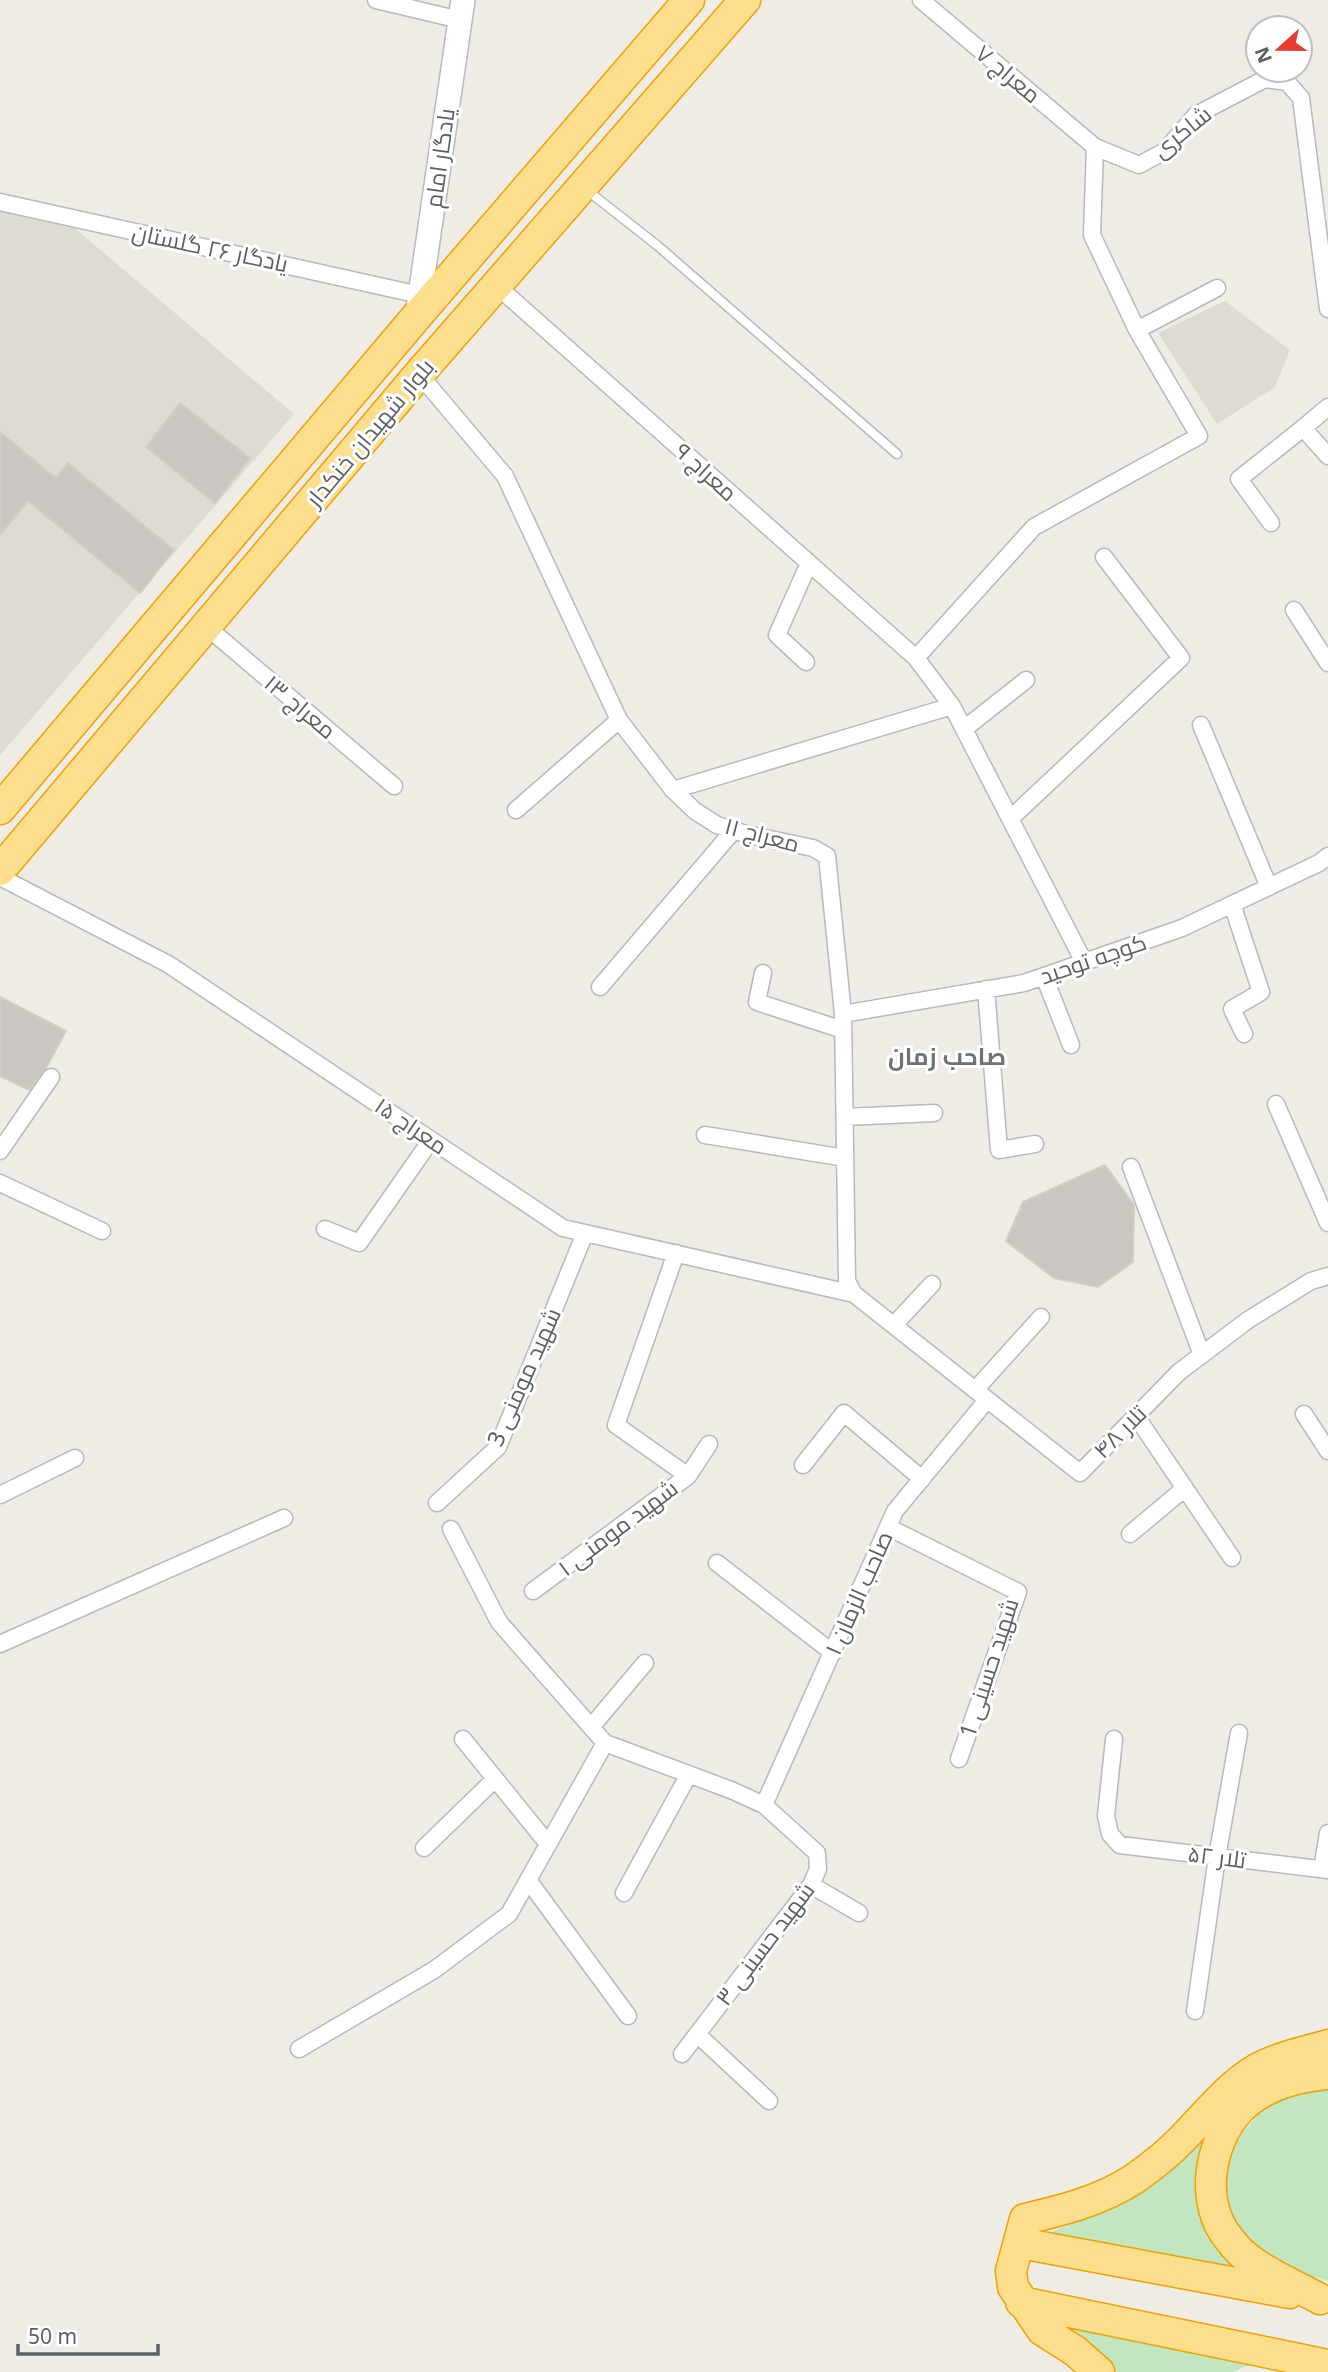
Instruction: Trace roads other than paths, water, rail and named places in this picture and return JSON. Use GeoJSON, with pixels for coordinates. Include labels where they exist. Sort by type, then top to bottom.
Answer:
{"type":"FeatureCollection","features":[{"type":"Feature","properties":{"kind":"highway","name":"بلوار شهیدان خنکدار"},"geometry":{"type":"LineString","coordinates":[[0,809],[419,305],[689,0]]}},
{"type":"Feature","properties":{"kind":"highway","name":"بلوار شهیدان خنکدار"},"geometry":{"type":"LineString","coordinates":[[0,870],[419,374],[745,0]]}},
{"type":"Feature","properties":{"kind":"highway"},"geometry":{"type":"LineString","coordinates":[[1099,2372],[1075,2351],[1042,2330],[1013,2287],[1011,2271],[1025,2219],[1066,2210],[1102,2197],[1133,2179],[1183,2139],[1230,2089],[1258,2069],[1328,2045]]}},
{"type":"Feature","properties":{"kind":"highway"},"geometry":{"type":"LineString","coordinates":[[1324,2300],[1264,2268],[1236,2248],[1219,2223],[1211,2191],[1213,2159],[1227,2126],[1250,2099],[1298,2077],[1328,2074]]}},
{"type":"Feature","properties":{"kind":"highway"},"geometry":{"type":"LineString","coordinates":[[1020,2243],[1324,2300]]}},
{"type":"Feature","properties":{"kind":"highway"},"geometry":{"type":"LineString","coordinates":[[1021,2302],[1328,2365]]}},
{"type":"Feature","properties":{"kind":"highway"},"geometry":{"type":"LineString","coordinates":[[1265,2372],[1287,2367],[1328,2365]]}},
{"type":"Feature","properties":{"kind":"main road","name":"یادگار امام"},"geometry":{"type":"LineString","coordinates":[[419,305],[462,10]]}},
{"type":"Feature","properties":{"kind":"street"},"geometry":{"type":"LineString","coordinates":[[376,0],[462,10]]}},
{"type":"Feature","properties":{"kind":"street","name":"معراج ۷"},"geometry":{"type":"LineString","coordinates":[[921,0],[1095,147]]}},
{"type":"Feature","properties":{"kind":"street","name":"شاکری"},"geometry":{"type":"LineString","coordinates":[[1095,147],[1139,165],[1166,151],[1196,115],[1265,79],[1287,82],[1301,98],[1328,309]]}},
{"type":"Feature","properties":{"kind":"street"},"geometry":{"type":"LineString","coordinates":[[916,658],[1034,527],[1199,436],[1138,330],[1092,235],[1095,147]]}},
{"type":"Feature","properties":{"kind":"street","name":"یادگار ۲۶ گلستان"},"geometry":{"type":"LineString","coordinates":[[0,202],[419,305]]}},
{"type":"Feature","properties":{"kind":"street","name":"معراج ۹"},"geometry":{"type":"LineString","coordinates":[[497,286],[916,658],[952,706],[1084,962]]}},
{"type":"Feature","properties":{"kind":"street"},"geometry":{"type":"LineString","coordinates":[[1138,330],[1217,288]]}},
{"type":"Feature","properties":{"kind":"street","name":"معراج ۱۱"},"geometry":{"type":"LineString","coordinates":[[419,374],[505,476],[619,720],[673,789],[695,811],[717,825],[813,849],[827,856],[843,1022],[847,1281],[854,1294]]}},
{"type":"Feature","properties":{"kind":"street"},"geometry":{"type":"LineString","coordinates":[[1271,523],[1239,479],[1328,407]]}},
{"type":"Feature","properties":{"kind":"street"},"geometry":{"type":"LineString","coordinates":[[1303,428],[1328,456]]}},
{"type":"Feature","properties":{"kind":"street"},"geometry":{"type":"LineString","coordinates":[[1010,819],[1181,658],[1104,557]]}},
{"type":"Feature","properties":{"kind":"street"},"geometry":{"type":"LineString","coordinates":[[806,662],[777,635],[809,563]]}},
{"type":"Feature","properties":{"kind":"street"},"geometry":{"type":"LineString","coordinates":[[1294,610],[1328,663]]}},
{"type":"Feature","properties":{"kind":"street","name":"معراج ۱۳"},"geometry":{"type":"LineString","coordinates":[[206,627],[394,786]]}},
{"type":"Feature","properties":{"kind":"street"},"geometry":{"type":"LineString","coordinates":[[964,729],[1026,680]]}},
{"type":"Feature","properties":{"kind":"street"},"geometry":{"type":"LineString","coordinates":[[673,789],[952,706]]}},
{"type":"Feature","properties":{"kind":"street"},"geometry":{"type":"LineString","coordinates":[[516,810],[619,720]]}},
{"type":"Feature","properties":{"kind":"street"},"geometry":{"type":"LineString","coordinates":[[1201,725],[1269,887]]}},
{"type":"Feature","properties":{"kind":"street"},"geometry":{"type":"LineString","coordinates":[[600,987],[734,831]]}},
{"type":"Feature","properties":{"kind":"street","name":"کوچه توحید"},"geometry":{"type":"LineString","coordinates":[[843,1022],[1044,976],[1182,928],[1319,863],[1328,856]]}},
{"type":"Feature","properties":{"kind":"street","name":"معراج ۱۵"},"geometry":{"type":"LineString","coordinates":[[0,877],[168,964],[563,1228],[854,1294]]}},
{"type":"Feature","properties":{"kind":"street"},"geometry":{"type":"LineString","coordinates":[[1232,904],[1261,992],[1232,1009],[1244,1034]]}},
{"type":"Feature","properties":{"kind":"street"},"geometry":{"type":"LineString","coordinates":[[763,973],[757,1002],[843,1022]]}},
{"type":"Feature","properties":{"kind":"street"},"geometry":{"type":"LineString","coordinates":[[1044,976],[1071,1045]]}},
{"type":"Feature","properties":{"kind":"street"},"geometry":{"type":"LineString","coordinates":[[986,989],[999,1150],[1035,1144]]}},
{"type":"Feature","properties":{"kind":"street"},"geometry":{"type":"LineString","coordinates":[[0,1151],[51,1077]]}},
{"type":"Feature","properties":{"kind":"street"},"geometry":{"type":"LineString","coordinates":[[1276,1104],[1328,1223]]}},
{"type":"Feature","properties":{"kind":"street"},"geometry":{"type":"LineString","coordinates":[[845,1117],[934,1112]]}},
{"type":"Feature","properties":{"kind":"street"},"geometry":{"type":"LineString","coordinates":[[705,1135],[845,1158]]}},
{"type":"Feature","properties":{"kind":"street"},"geometry":{"type":"LineString","coordinates":[[325,1229],[359,1242],[431,1140]]}},
{"type":"Feature","properties":{"kind":"street"},"geometry":{"type":"LineString","coordinates":[[1131,1167],[1202,1355]]}},
{"type":"Feature","properties":{"kind":"street"},"geometry":{"type":"LineString","coordinates":[[0,1184],[102,1231]]}},
{"type":"Feature","properties":{"kind":"street","name":"شهید مومنی 3"},"geometry":{"type":"LineString","coordinates":[[437,1503],[498,1447],[585,1233]]}},
{"type":"Feature","properties":{"kind":"street","name":"شهید مومنی ۱"},"geometry":{"type":"LineString","coordinates":[[533,1591],[688,1476],[616,1425],[676,1254]]}},
{"type":"Feature","properties":{"kind":"street","name":"تلار ۴۸"},"geometry":{"type":"LineString","coordinates":[[854,1294],[1080,1473],[1179,1372],[1248,1320],[1311,1281],[1328,1276]]}},
{"type":"Feature","properties":{"kind":"street"},"geometry":{"type":"LineString","coordinates":[[894,1325],[932,1284]]}},
{"type":"Feature","properties":{"kind":"street","name":"صاحب الزمان ۱"},"geometry":{"type":"LineString","coordinates":[[764,1805],[895,1511],[922,1479],[981,1395],[1041,1317]]}},
{"type":"Feature","properties":{"kind":"street"},"geometry":{"type":"LineString","coordinates":[[803,1465],[844,1413],[922,1479]]}},
{"type":"Feature","properties":{"kind":"street"},"geometry":{"type":"LineString","coordinates":[[1304,1414],[1328,1451]]}},
{"type":"Feature","properties":{"kind":"street"},"geometry":{"type":"LineString","coordinates":[[1136,1416],[1232,1558]]}},
{"type":"Feature","properties":{"kind":"street"},"geometry":{"type":"LineString","coordinates":[[688,1476],[709,1444]]}},
{"type":"Feature","properties":{"kind":"street"},"geometry":{"type":"LineString","coordinates":[[0,1495],[75,1458]]}},
{"type":"Feature","properties":{"kind":"street"},"geometry":{"type":"LineString","coordinates":[[1130,1534],[1185,1488]]}},
{"type":"Feature","properties":{"kind":"street"},"geometry":{"type":"LineString","coordinates":[[0,1644],[284,1518]]}},
{"type":"Feature","properties":{"kind":"street","name":"شهید حسینی 1"},"geometry":{"type":"LineString","coordinates":[[888,1527],[1018,1592],[959,1759]]}},
{"type":"Feature","properties":{"kind":"street"},"geometry":{"type":"LineString","coordinates":[[451,1529],[499,1622],[605,1743],[764,1805]]}},
{"type":"Feature","properties":{"kind":"street"},"geometry":{"type":"LineString","coordinates":[[717,1563],[833,1653]]}},
{"type":"Feature","properties":{"kind":"street"},"geometry":{"type":"LineString","coordinates":[[591,1727],[645,1663]]}},
{"type":"Feature","properties":{"kind":"street"},"geometry":{"type":"LineString","coordinates":[[1195,2011],[1217,1857],[1239,1733]]}},
{"type":"Feature","properties":{"kind":"street"},"geometry":{"type":"LineString","coordinates":[[463,1739],[548,1844]]}},
{"type":"Feature","properties":{"kind":"street","name":"تلار ۵۲"},"geometry":{"type":"LineString","coordinates":[[1114,1739],[1106,1816],[1110,1834],[1120,1844],[1325,1870]]}},
{"type":"Feature","properties":{"kind":"street"},"geometry":{"type":"LineString","coordinates":[[299,2049],[434,1970],[509,1914],[605,1743]]}},
{"type":"Feature","properties":{"kind":"street"},"geometry":{"type":"LineString","coordinates":[[624,1893],[689,1774]]}},
{"type":"Feature","properties":{"kind":"street"},"geometry":{"type":"LineString","coordinates":[[424,1848],[495,1779]]}},
{"type":"Feature","properties":{"kind":"street","name":"شهید حسینی ۳"},"geometry":{"type":"LineString","coordinates":[[682,2054],[811,1885],[818,1869],[817,1853],[764,1805]]}},
{"type":"Feature","properties":{"kind":"street"},"geometry":{"type":"LineString","coordinates":[[1325,1870],[1328,1833]]}},
{"type":"Feature","properties":{"kind":"street"},"geometry":{"type":"LineString","coordinates":[[528,1880],[628,2016]]}},
{"type":"Feature","properties":{"kind":"street"},"geometry":{"type":"LineString","coordinates":[[811,1885],[859,1913]]}},
{"type":"Feature","properties":{"kind":"street"},"geometry":{"type":"LineString","coordinates":[[697,2034],[769,2101]]}},
{"type":"Feature","properties":{"kind":"lane"},"geometry":{"type":"LineString","coordinates":[[583,187],[658,246],[897,454]]}},
{"type":"Feature","properties":{"kind":"district","name":"صاحب زمان"},"geometry":{"type":"Point","coordinates":[947,1057]}}]}
